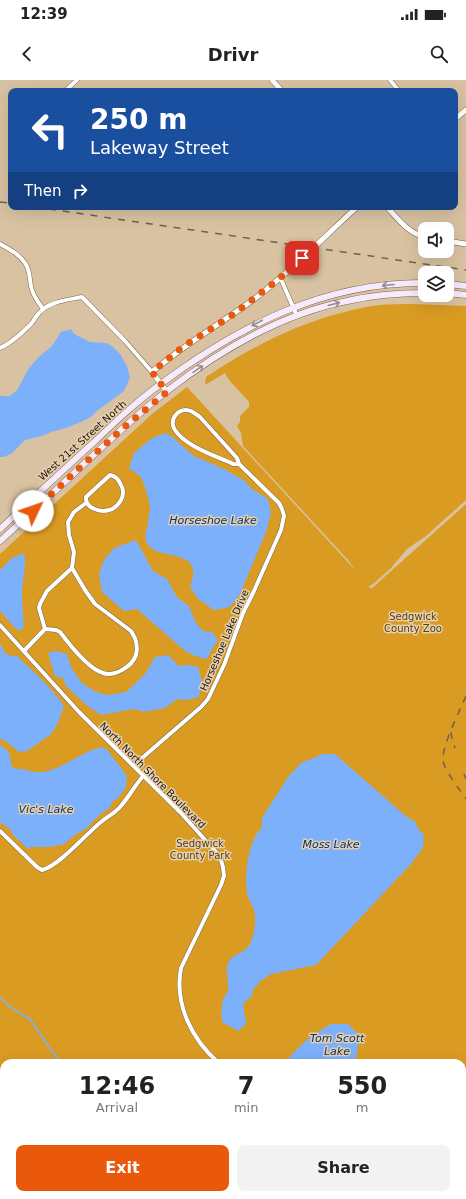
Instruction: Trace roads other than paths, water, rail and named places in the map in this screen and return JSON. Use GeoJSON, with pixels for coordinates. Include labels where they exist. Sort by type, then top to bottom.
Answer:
{"type":"FeatureCollection","features":[{"type":"Feature","properties":{"kind":"main road","name":"West 21st Street North"},"geometry":{"type":"LineString","coordinates":[[0,528],[161,383],[197,358],[231,338],[264,320],[293,307],[319,298],[365,287],[390,284],[418,283]]}},
{"type":"Feature","properties":{"kind":"main road"},"geometry":{"type":"LineString","coordinates":[[454,285],[466,286]]}},
{"type":"Feature","properties":{"kind":"main road","name":"West 21st Street North"},"geometry":{"type":"LineString","coordinates":[[0,542],[122,429],[167,392],[233,347],[260,332],[296,316],[325,307],[352,300],[386,294],[418,293]]}},
{"type":"Feature","properties":{"kind":"main road"},"geometry":{"type":"LineString","coordinates":[[454,294],[466,295]]}},
{"type":"Feature","properties":{"kind":"street"},"geometry":{"type":"LineString","coordinates":[[68,88],[77,80]]}},
{"type":"Feature","properties":{"kind":"street"},"geometry":{"type":"LineString","coordinates":[[272,80],[279,88]]}},
{"type":"Feature","properties":{"kind":"street"},"geometry":{"type":"LineString","coordinates":[[390,80],[397,88]]}},
{"type":"Feature","properties":{"kind":"street"},"geometry":{"type":"LineString","coordinates":[[458,117],[466,110]]}},
{"type":"Feature","properties":{"kind":"street"},"geometry":{"type":"LineString","coordinates":[[152,372],[184,346],[231,316],[280,278],[354,210]]}},
{"type":"Feature","properties":{"kind":"street"},"geometry":{"type":"LineString","coordinates":[[390,210],[409,230],[418,235]]}},
{"type":"Feature","properties":{"kind":"street"},"geometry":{"type":"LineString","coordinates":[[454,242],[466,244]]}},
{"type":"Feature","properties":{"kind":"street"},"geometry":{"type":"LineString","coordinates":[[0,244],[25,262],[30,273],[31,288],[43,309]]}},
{"type":"Feature","properties":{"kind":"street"},"geometry":{"type":"LineString","coordinates":[[280,278],[296,316]]}},
{"type":"Feature","properties":{"kind":"street"},"geometry":{"type":"LineString","coordinates":[[0,348],[19,334],[43,309],[61,301],[82,298],[91,305],[152,372],[167,392]]}},
{"type":"Feature","properties":{"kind":"street","name":"Horseshoe Lake Drive"},"geometry":{"type":"LineString","coordinates":[[134,765],[201,707],[208,699],[224,665],[243,613],[254,592],[281,530],[284,516],[279,503],[239,464],[237,458],[196,414],[186,410],[176,414],[173,425],[176,432],[185,440],[198,449],[233,464],[239,464]]}},
{"type":"Feature","properties":{"kind":"street"},"geometry":{"type":"LineString","coordinates":[[112,475],[123,488],[122,497],[118,505],[114,508],[101,511],[88,506],[86,503],[86,496],[107,477],[112,475]]}},
{"type":"Feature","properties":{"kind":"street"},"geometry":{"type":"LineString","coordinates":[[45,629],[60,632],[83,658],[102,673],[112,674],[123,669],[133,661],[136,655],[136,642],[131,631],[95,604],[72,568],[74,552],[69,535],[68,522],[74,512],[86,503]]}},
{"type":"Feature","properties":{"kind":"street"},"geometry":{"type":"LineString","coordinates":[[45,629],[39,608],[40,604],[47,591],[72,568]]}},
{"type":"Feature","properties":{"kind":"street","name":"North North Shore Boulevard"},"geometry":{"type":"LineString","coordinates":[[0,626],[79,712],[180,812],[222,860],[224,866],[224,876],[221,886],[181,968],[179,981],[181,1003],[191,1028],[202,1046],[215,1059]]}},
{"type":"Feature","properties":{"kind":"street"},"geometry":{"type":"LineString","coordinates":[[24,651],[45,629]]}},
{"type":"Feature","properties":{"kind":"street"},"geometry":{"type":"LineString","coordinates":[[0,830],[37,867],[42,870],[56,862],[119,808],[144,775]]}},
{"type":"Feature","properties":{"kind":"water"},"geometry":{"type":"Polygon","coordinates":[[[71,329],[74,334],[90,342],[106,343],[112,346],[120,354],[127,366],[130,378],[124,391],[91,417],[66,428],[25,440],[12,453],[4,457],[0,457],[0,395],[10,396],[17,390],[29,368],[52,346],[61,332],[71,329]]]}},
{"type":"Feature","properties":{"kind":"water","name":"Horseshoe Lake"},"geometry":{"type":"Polygon","coordinates":[[[166,433],[174,438],[194,456],[224,469],[245,481],[252,489],[268,499],[271,513],[266,532],[240,594],[230,607],[214,610],[198,599],[190,587],[193,574],[191,565],[186,560],[177,556],[159,552],[151,548],[145,539],[150,510],[149,502],[141,478],[129,469],[134,453],[152,438],[166,433]]]}},
{"type":"Feature","properties":{"kind":"water"},"geometry":{"type":"Polygon","coordinates":[[[136,540],[153,571],[167,579],[177,597],[189,606],[196,623],[203,631],[212,632],[218,640],[207,659],[195,656],[185,651],[137,609],[124,611],[102,592],[99,574],[104,560],[114,548],[136,540]]]}},
{"type":"Feature","properties":{"kind":"water"},"geometry":{"type":"Polygon","coordinates":[[[24,553],[25,567],[22,604],[24,627],[21,630],[17,630],[0,611],[0,570],[12,558],[24,553]]]}},
{"type":"Feature","properties":{"kind":"water"},"geometry":{"type":"Polygon","coordinates":[[[0,643],[5,653],[12,656],[17,656],[48,686],[64,706],[57,725],[51,734],[27,751],[19,752],[7,742],[0,739],[0,643]]]}},
{"type":"Feature","properties":{"kind":"water"},"geometry":{"type":"Polygon","coordinates":[[[55,651],[67,654],[71,667],[81,682],[94,691],[107,695],[126,692],[145,674],[155,657],[168,655],[179,666],[188,665],[198,667],[202,681],[199,697],[186,700],[177,699],[165,708],[144,712],[134,709],[101,715],[85,704],[66,686],[63,678],[55,676],[48,653],[55,651]]]}},
{"type":"Feature","properties":{"kind":"water","name":"Vic's Lake"},"geometry":{"type":"Polygon","coordinates":[[[0,745],[8,752],[12,767],[33,772],[45,772],[62,766],[86,752],[103,747],[108,751],[127,776],[126,787],[118,798],[113,801],[109,809],[103,812],[87,828],[64,844],[50,847],[31,847],[28,849],[13,835],[9,828],[0,821],[0,745]]]}},
{"type":"Feature","properties":{"kind":"water","name":"Moss Lake"},"geometry":{"type":"Polygon","coordinates":[[[323,754],[335,754],[408,818],[414,820],[417,827],[424,835],[423,848],[410,865],[316,965],[271,974],[259,982],[253,989],[251,997],[244,1002],[243,1007],[246,1024],[238,1031],[222,1022],[222,1010],[224,998],[228,991],[227,967],[229,961],[248,947],[252,940],[254,931],[255,914],[248,897],[246,880],[250,850],[257,833],[262,827],[262,818],[288,777],[301,763],[323,754]]]}},
{"type":"Feature","properties":{"kind":"water","name":"Tom Scott Lake"},"geometry":{"type":"Polygon","coordinates":[[[331,1024],[348,1024],[360,1036],[356,1059],[288,1059],[311,1036],[331,1024]]]}},
{"type":"Feature","properties":{"kind":"waterway"},"geometry":{"type":"LineString","coordinates":[[0,997],[9,1006],[30,1019],[59,1059]]}},
{"type":"Feature","properties":{"kind":"railway"},"geometry":{"type":"LineString","coordinates":[[0,202],[8,203]]}},
{"type":"Feature","properties":{"kind":"railway"},"geometry":{"type":"LineString","coordinates":[[56,210],[466,270]]}},
{"type":"Feature","properties":{"kind":"railway"},"geometry":{"type":"LineString","coordinates":[[466,696],[448,738],[443,755],[444,765],[466,799]]}},
{"type":"Feature","properties":{"kind":"railway"},"geometry":{"type":"LineString","coordinates":[[451,732],[455,748]]}},
{"type":"Feature","properties":{"kind":"railway"},"geometry":{"type":"LineString","coordinates":[[464,774],[466,779]]}},
{"type":"Feature","properties":{"kind":"park label","name":"Sedgwick County Zoo"},"geometry":{"type":"Point","coordinates":[413,622]}},
{"type":"Feature","properties":{"kind":"park label","name":"Sedgwick County Park"},"geometry":{"type":"Point","coordinates":[200,848]}}]}
